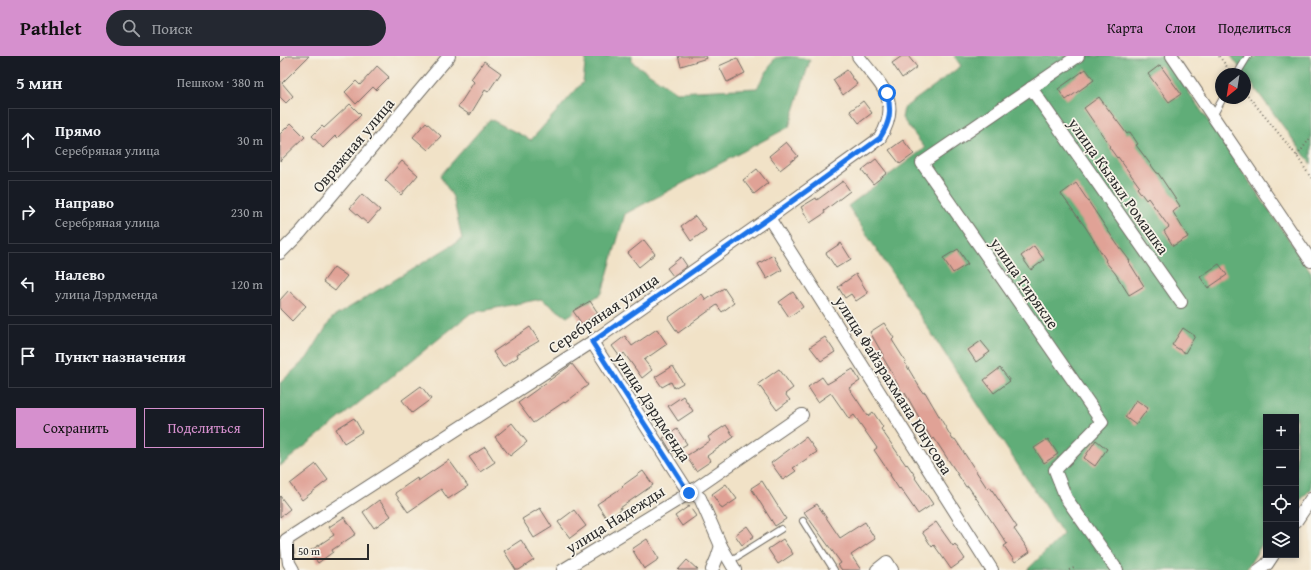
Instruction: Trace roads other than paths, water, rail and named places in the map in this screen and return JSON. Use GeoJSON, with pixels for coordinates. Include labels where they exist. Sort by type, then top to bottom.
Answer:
{"type":"FeatureCollection","features":[{"type":"Feature","properties":{"kind":"street","name":"Овражная улица"},"geometry":{"type":"LineString","coordinates":[[280,253],[301,232],[449,56]]}},
{"type":"Feature","properties":{"kind":"street","name":"Серебряная улица"},"geometry":{"type":"LineString","coordinates":[[293,570],[289,563],[286,540],[592,342],[880,138],[887,127],[890,104],[887,93],[858,56]]}},
{"type":"Feature","properties":{"kind":"street"},"geometry":{"type":"LineString","coordinates":[[1031,88],[1078,56]]}},
{"type":"Feature","properties":{"kind":"street"},"geometry":{"type":"LineString","coordinates":[[1172,56],[1311,261]]}},
{"type":"Feature","properties":{"kind":"street","name":"улица Тирякле"},"geometry":{"type":"LineString","coordinates":[[1031,88],[922,163],[1102,422],[1055,470],[1066,498],[1117,570]]}},
{"type":"Feature","properties":{"kind":"street","name":"улица Кызыл Ромашка"},"geometry":{"type":"LineString","coordinates":[[1031,88],[1181,302]]}},
{"type":"Feature","properties":{"kind":"street","name":"улица Файзрахмана Юнусова"},"geometry":{"type":"LineString","coordinates":[[769,218],[992,570]]}},
{"type":"Feature","properties":{"kind":"street","name":"улица Дэрдменда"},"geometry":{"type":"LineString","coordinates":[[592,342],[689,493],[693,493],[700,498],[721,546],[732,565]]}},
{"type":"Feature","properties":{"kind":"street","name":"улица Надежды"},"geometry":{"type":"LineString","coordinates":[[563,570],[689,493],[802,415]]}},
{"type":"Feature","properties":{"kind":"street"},"geometry":{"type":"LineString","coordinates":[[1299,517],[1311,499]]}},
{"type":"Feature","properties":{"kind":"street"},"geometry":{"type":"LineString","coordinates":[[712,570],[721,546]]}},
{"type":"Feature","properties":{"kind":"street"},"geometry":{"type":"LineString","coordinates":[[1259,570],[1267,564],[1271,558]]}},
{"type":"Feature","properties":{"kind":"street"},"geometry":{"type":"LineString","coordinates":[[877,570],[888,562],[892,570]]}},
{"type":"Feature","properties":{"kind":"lane"},"geometry":{"type":"LineString","coordinates":[[1241,68],[1248,56]]}},
{"type":"Feature","properties":{"kind":"lane"},"geometry":{"type":"LineString","coordinates":[[1212,116],[1219,104]]}},
{"type":"Feature","properties":{"kind":"lane"},"geometry":{"type":"LineString","coordinates":[[803,521],[834,570]]}},
{"type":"Feature","properties":{"kind":"lane"},"geometry":{"type":"LineString","coordinates":[[732,565],[781,529]]}}]}
